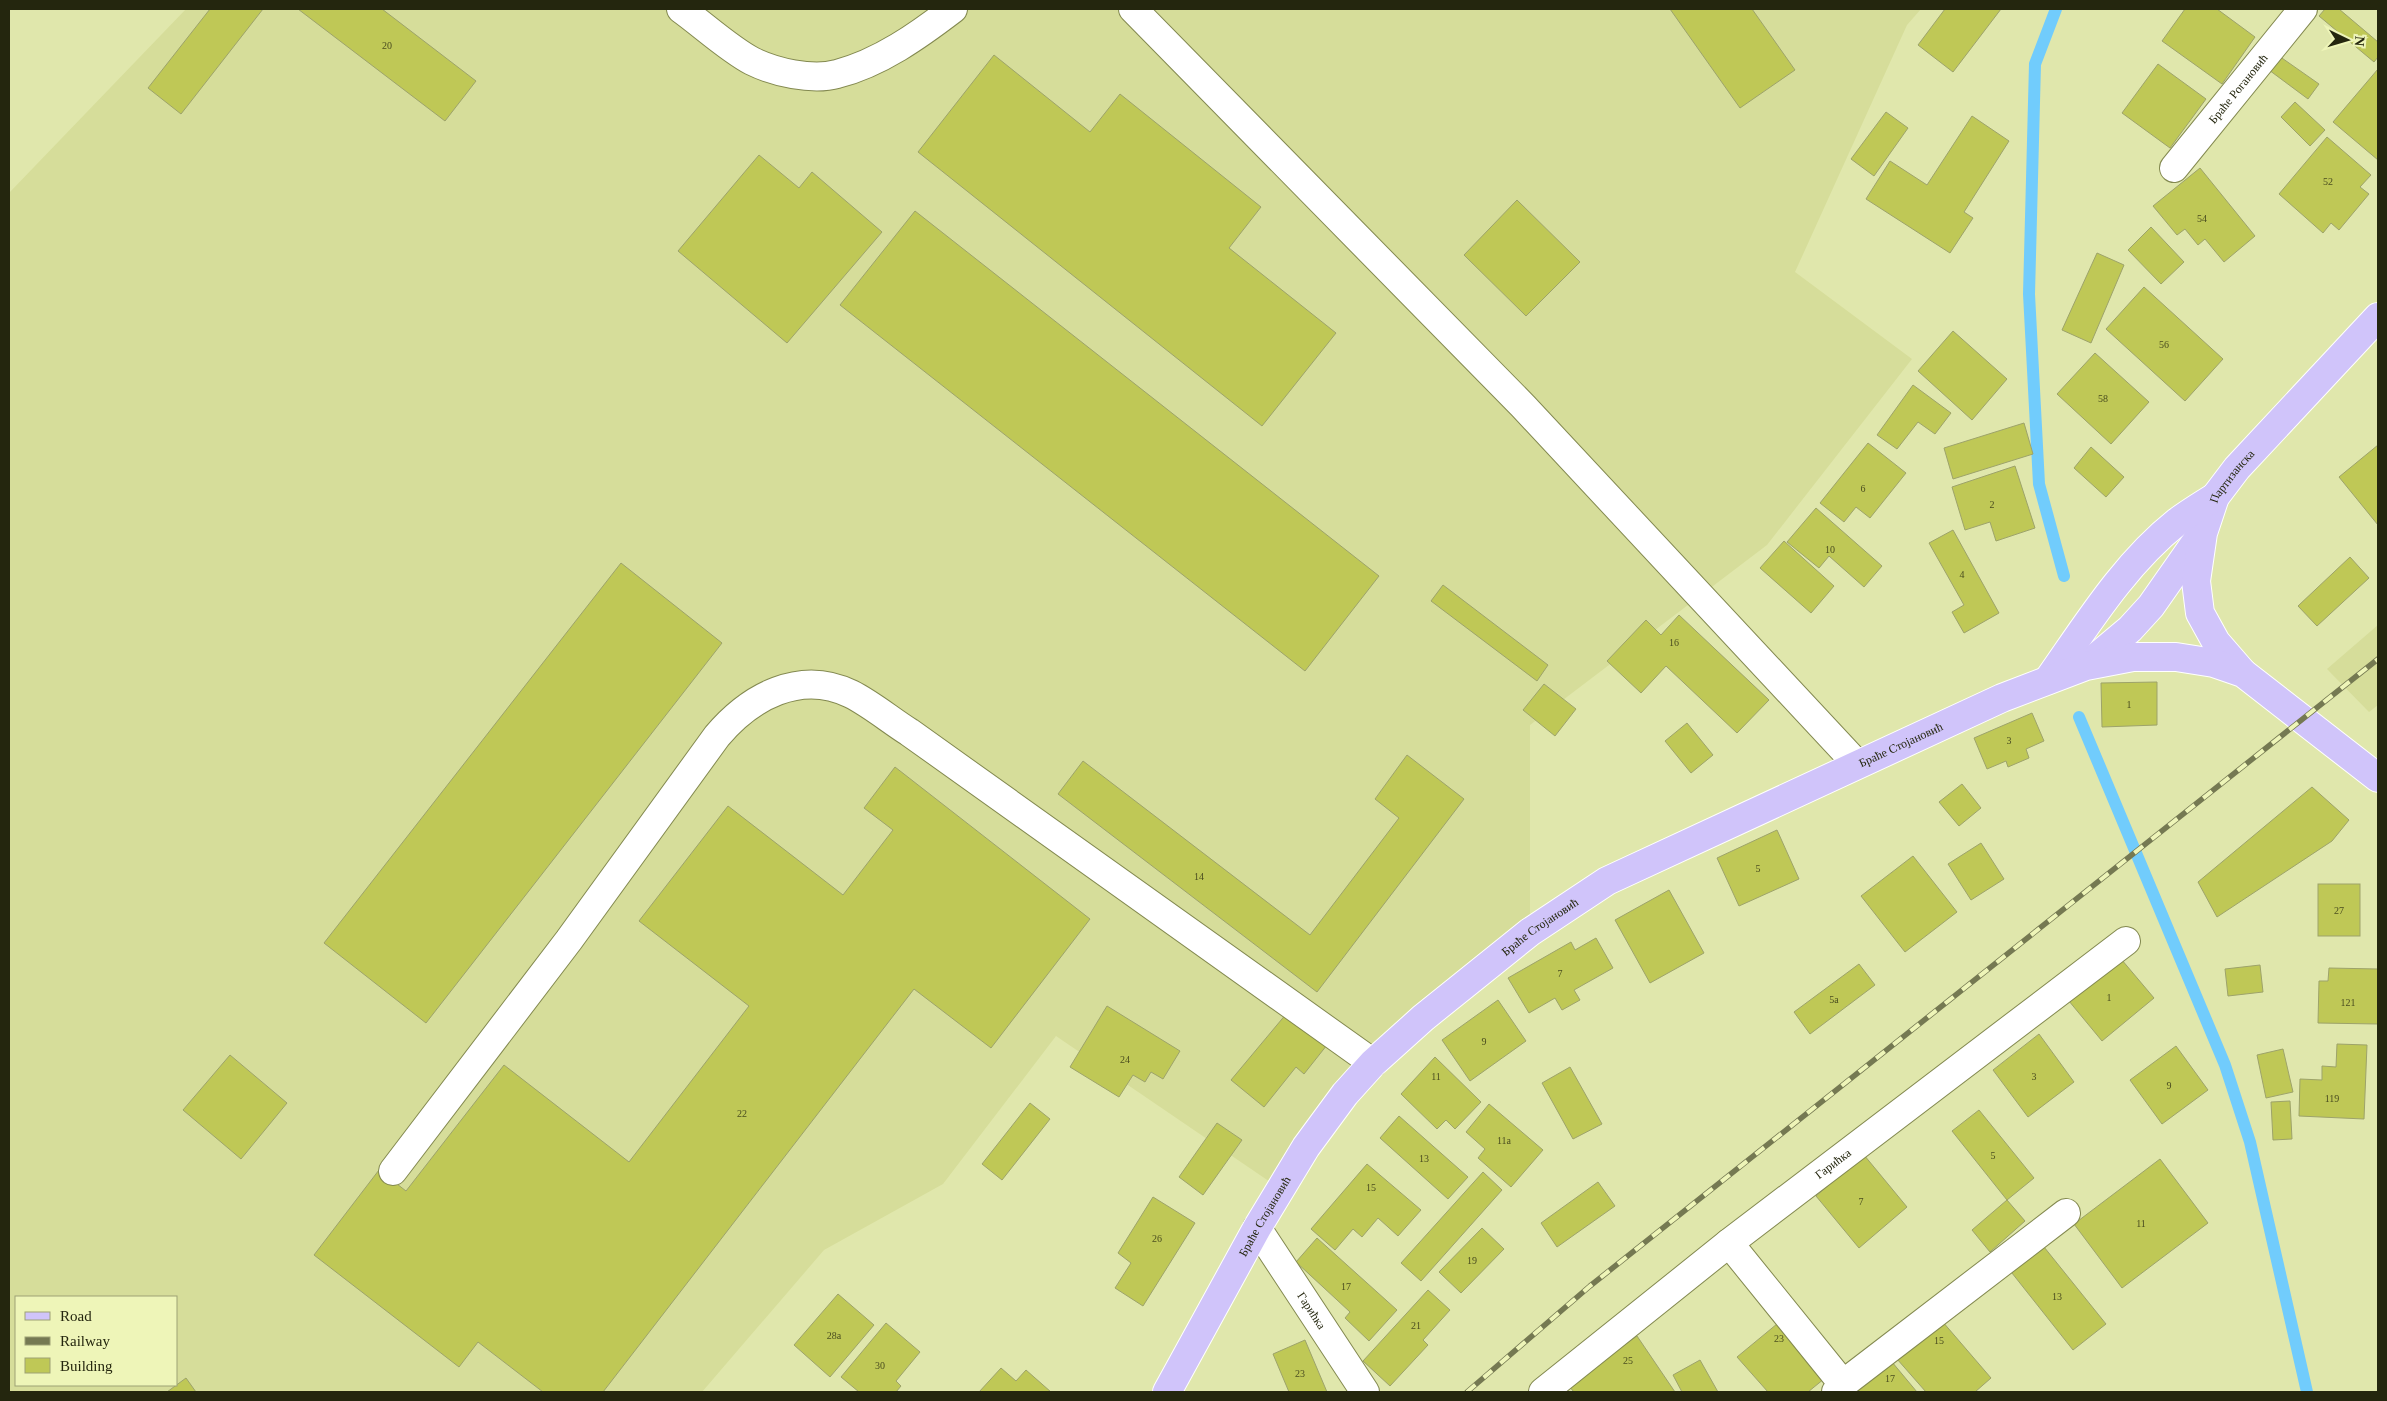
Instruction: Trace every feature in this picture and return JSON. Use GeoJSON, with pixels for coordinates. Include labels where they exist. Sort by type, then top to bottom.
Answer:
{"type":"FeatureCollection","features":[{"type":"Feature","properties":{"kind":"main road","name":"Партизанска"},"geometry":{"type":"LineString","coordinates":[[2243,673],[2216,642],[2200,613],[2196,581],[2203,533],[2215,497],[2236,468],[2378,317]]}},
{"type":"Feature","properties":{"kind":"main road"},"geometry":{"type":"LineString","coordinates":[[2048,680],[2098,608],[2146,552],[2177,522],[2215,497]]}},
{"type":"Feature","properties":{"kind":"main road","name":"Браће Стојановић"},"geometry":{"type":"LineString","coordinates":[[2086,666],[2130,629],[2151,606],[2203,533]]}},
{"type":"Feature","properties":{"kind":"main road","name":"Браће Стојановић"},"geometry":{"type":"LineString","coordinates":[[1167,1392],[1257,1228],[1306,1148],[1345,1094],[1373,1063],[1423,1018],[1530,932],[1607,881],[2002,698],[2086,666],[2133,657],[2176,657],[2214,663],[2243,673],[2378,778]]}},
{"type":"Feature","properties":{"kind":"street"},"geometry":{"type":"LineString","coordinates":[[681,9],[751,61],[776,70],[819,76],[836,75],[879,59],[953,9]]}},
{"type":"Feature","properties":{"kind":"street"},"geometry":{"type":"LineString","coordinates":[[1134,9],[1523,406],[1857,764]]}},
{"type":"Feature","properties":{"kind":"street","name":"Браће Рогановић"},"geometry":{"type":"LineString","coordinates":[[2174,168],[2303,9]]}},
{"type":"Feature","properties":{"kind":"street"},"geometry":{"type":"LineString","coordinates":[[393,1170],[569,940],[717,736],[730,721],[761,697],[780,689],[801,685],[829,687],[852,694],[1373,1063]]}},
{"type":"Feature","properties":{"kind":"street","name":"Гарићка"},"geometry":{"type":"LineString","coordinates":[[1542,1392],[1729,1243],[2126,941]]}},
{"type":"Feature","properties":{"kind":"street"},"geometry":{"type":"LineString","coordinates":[[1729,1243],[1840,1388],[2066,1213]]}},
{"type":"Feature","properties":{"kind":"street","name":"Гарићка"},"geometry":{"type":"LineString","coordinates":[[1257,1228],[1365,1392]]}},
{"type":"Feature","properties":{"kind":"shaded area"},"geometry":{"type":"Polygon","coordinates":[[[186,9],[1921,9],[1907,25],[1795,272],[1912,359],[1767,545],[1530,725],[1530,932],[1423,1018],[1282,1190],[1056,1036],[943,1184],[824,1250],[702,1392],[9,1392],[9,193],[186,9]]]}},
{"type":"Feature","properties":{"kind":"shaded area"},"geometry":{"type":"Polygon","coordinates":[[[2378,625],[2378,705],[2369,712],[2327,669],[2378,625]]]}},
{"type":"Feature","properties":{"kind":"building"},"geometry":{"type":"Polygon","coordinates":[[[210,9],[263,9],[181,114],[148,88],[210,9]]]}},
{"type":"Feature","properties":{"kind":"building"},"geometry":{"type":"Polygon","coordinates":[[[298,9],[382,9],[476,81],[445,121],[298,9]]]}},
{"type":"Feature","properties":{"kind":"building"},"geometry":{"type":"Polygon","coordinates":[[[1670,9],[1752,9],[1795,70],[1740,108],[1670,9]]]}},
{"type":"Feature","properties":{"kind":"building"},"geometry":{"type":"Polygon","coordinates":[[[1945,9],[2001,9],[1953,72],[1918,45],[1945,9]]]}},
{"type":"Feature","properties":{"kind":"building"},"geometry":{"type":"Polygon","coordinates":[[[2185,9],[2217,9],[2255,37],[2222,84],[2162,41],[2185,9]]]}},
{"type":"Feature","properties":{"kind":"building"},"geometry":{"type":"Polygon","coordinates":[[[2325,9],[2339,9],[2378,42],[2378,57],[2374,62],[2319,16],[2325,9]]]}},
{"type":"Feature","properties":{"kind":"building"},"geometry":{"type":"Polygon","coordinates":[[[994,55],[1090,132],[1120,94],[1261,207],[1229,248],[1336,333],[1262,426],[918,152],[994,55]]]}},
{"type":"Feature","properties":{"kind":"building"},"geometry":{"type":"Polygon","coordinates":[[[2279,56],[2319,84],[2308,99],[2269,70],[2279,56]]]}},
{"type":"Feature","properties":{"kind":"building"},"geometry":{"type":"Polygon","coordinates":[[[2158,64],[2206,99],[2170,148],[2122,113],[2158,64]]]}},
{"type":"Feature","properties":{"kind":"building"},"geometry":{"type":"Polygon","coordinates":[[[2378,69],[2378,160],[2333,122],[2378,69]]]}},
{"type":"Feature","properties":{"kind":"building"},"geometry":{"type":"Polygon","coordinates":[[[2295,102],[2325,130],[2310,146],[2281,117],[2295,102]]]}},
{"type":"Feature","properties":{"kind":"building"},"geometry":{"type":"Polygon","coordinates":[[[1886,112],[1908,128],[1874,176],[1851,159],[1886,112]]]}},
{"type":"Feature","properties":{"kind":"building"},"geometry":{"type":"Polygon","coordinates":[[[1972,116],[2009,141],[1964,212],[1973,218],[1950,253],[1866,199],[1890,161],[1927,185],[1972,116]]]}},
{"type":"Feature","properties":{"kind":"building"},"geometry":{"type":"Polygon","coordinates":[[[2327,137],[2371,175],[2360,187],[2369,194],[2339,230],[2331,223],[2323,233],[2279,194],[2327,137]]]}},
{"type":"Feature","properties":{"kind":"building"},"geometry":{"type":"Polygon","coordinates":[[[759,155],[799,188],[812,172],[882,232],[787,343],[678,251],[759,155]]]}},
{"type":"Feature","properties":{"kind":"building"},"geometry":{"type":"Polygon","coordinates":[[[2200,168],[2255,236],[2224,262],[2205,239],[2198,245],[2185,229],[2177,235],[2153,206],[2200,168]]]}},
{"type":"Feature","properties":{"kind":"building"},"geometry":{"type":"Polygon","coordinates":[[[1517,200],[1580,262],[1526,316],[1464,255],[1517,200]]]}},
{"type":"Feature","properties":{"kind":"building"},"geometry":{"type":"Polygon","coordinates":[[[915,211],[1379,576],[1305,671],[840,305],[915,211]]]}},
{"type":"Feature","properties":{"kind":"building"},"geometry":{"type":"Polygon","coordinates":[[[2151,227],[2184,262],[2161,284],[2128,250],[2151,227]]]}},
{"type":"Feature","properties":{"kind":"building"},"geometry":{"type":"Polygon","coordinates":[[[2097,253],[2124,265],[2091,343],[2062,330],[2097,253]]]}},
{"type":"Feature","properties":{"kind":"building"},"geometry":{"type":"Polygon","coordinates":[[[2144,287],[2223,359],[2185,401],[2106,329],[2144,287]]]}},
{"type":"Feature","properties":{"kind":"building"},"geometry":{"type":"Polygon","coordinates":[[[1953,331],[2007,379],[1972,420],[1918,371],[1953,331]]]}},
{"type":"Feature","properties":{"kind":"building"},"geometry":{"type":"Polygon","coordinates":[[[2095,353],[2149,402],[2111,444],[2057,394],[2095,353]]]}},
{"type":"Feature","properties":{"kind":"building"},"geometry":{"type":"Polygon","coordinates":[[[1913,385],[1951,413],[1935,434],[1918,422],[1897,449],[1877,435],[1913,385]]]}},
{"type":"Feature","properties":{"kind":"building"},"geometry":{"type":"Polygon","coordinates":[[[2024,423],[2033,454],[1953,479],[1944,448],[2024,423]]]}},
{"type":"Feature","properties":{"kind":"building"},"geometry":{"type":"Polygon","coordinates":[[[1868,443],[1906,473],[1870,518],[1856,507],[1844,522],[1820,503],[1868,443]]]}},
{"type":"Feature","properties":{"kind":"building"},"geometry":{"type":"Polygon","coordinates":[[[2378,445],[2378,525],[2339,477],[2378,445]]]}},
{"type":"Feature","properties":{"kind":"building"},"geometry":{"type":"Polygon","coordinates":[[[2091,447],[2124,477],[2106,497],[2074,468],[2091,447]]]}},
{"type":"Feature","properties":{"kind":"building"},"geometry":{"type":"Polygon","coordinates":[[[2015,466],[2035,528],[1996,541],[1990,522],[1965,530],[1952,487],[2015,466]]]}},
{"type":"Feature","properties":{"kind":"building"},"geometry":{"type":"Polygon","coordinates":[[[1816,508],[1882,566],[1864,587],[1829,556],[1819,568],[1787,542],[1816,508]]]}},
{"type":"Feature","properties":{"kind":"building"},"geometry":{"type":"Polygon","coordinates":[[[1953,530],[1999,613],[1964,633],[1952,612],[1964,605],[1929,543],[1953,530]]]}},
{"type":"Feature","properties":{"kind":"building"},"geometry":{"type":"Polygon","coordinates":[[[1784,541],[1834,586],[1811,613],[1760,568],[1784,541]]]}},
{"type":"Feature","properties":{"kind":"building"},"geometry":{"type":"Polygon","coordinates":[[[2350,557],[2369,578],[2317,626],[2298,606],[2350,557]]]}},
{"type":"Feature","properties":{"kind":"building"},"geometry":{"type":"Polygon","coordinates":[[[621,563],[722,643],[426,1023],[324,943],[621,563]]]}},
{"type":"Feature","properties":{"kind":"building"},"geometry":{"type":"Polygon","coordinates":[[[1443,585],[1548,665],[1537,681],[1431,601],[1443,585]]]}},
{"type":"Feature","properties":{"kind":"building"},"geometry":{"type":"Polygon","coordinates":[[[1679,615],[1769,700],[1737,733],[1666,666],[1641,693],[1607,661],[1646,620],[1661,635],[1679,615]]]}},
{"type":"Feature","properties":{"kind":"building"},"geometry":{"type":"Polygon","coordinates":[[[2157,682],[2157,725],[2102,727],[2101,683],[2157,682]]]}},
{"type":"Feature","properties":{"kind":"building"},"geometry":{"type":"Polygon","coordinates":[[[1544,684],[1576,709],[1555,736],[1523,710],[1544,684]]]}},
{"type":"Feature","properties":{"kind":"building"},"geometry":{"type":"Polygon","coordinates":[[[2032,713],[2044,741],[2026,749],[2029,758],[2008,767],[2006,761],[1987,769],[1974,738],[2032,713]]]}},
{"type":"Feature","properties":{"kind":"building"},"geometry":{"type":"Polygon","coordinates":[[[1687,723],[1713,755],[1691,773],[1665,741],[1687,723]]]}},
{"type":"Feature","properties":{"kind":"building"},"geometry":{"type":"Polygon","coordinates":[[[1407,755],[1464,799],[1317,992],[1058,794],[1083,761],[1310,935],[1399,818],[1375,799],[1407,755]]]}},
{"type":"Feature","properties":{"kind":"building"},"geometry":{"type":"Polygon","coordinates":[[[895,767],[1090,919],[991,1048],[914,989],[603,1392],[543,1392],[478,1342],[459,1367],[314,1255],[379,1170],[406,1191],[504,1065],[629,1162],[749,1006],[639,921],[728,806],[843,895],[893,830],[864,808],[895,767]]]}},
{"type":"Feature","properties":{"kind":"building"},"geometry":{"type":"Polygon","coordinates":[[[1962,784],[1981,808],[1959,826],[1939,802],[1962,784]]]}},
{"type":"Feature","properties":{"kind":"building"},"geometry":{"type":"Polygon","coordinates":[[[2312,787],[2349,820],[2332,841],[2217,917],[2198,882],[2312,787]]]}},
{"type":"Feature","properties":{"kind":"building"},"geometry":{"type":"Polygon","coordinates":[[[1777,830],[1799,879],[1739,906],[1717,858],[1777,830]]]}},
{"type":"Feature","properties":{"kind":"building"},"geometry":{"type":"Polygon","coordinates":[[[1981,843],[2004,879],[1971,900],[1948,864],[1981,843]]]}},
{"type":"Feature","properties":{"kind":"building"},"geometry":{"type":"Polygon","coordinates":[[[1913,856],[1957,912],[1905,952],[1861,896],[1913,856]]]}},
{"type":"Feature","properties":{"kind":"building"},"geometry":{"type":"Polygon","coordinates":[[[2318,884],[2360,884],[2360,936],[2318,936],[2318,884]]]}},
{"type":"Feature","properties":{"kind":"building"},"geometry":{"type":"Polygon","coordinates":[[[1669,890],[1704,953],[1650,983],[1615,920],[1669,890]]]}},
{"type":"Feature","properties":{"kind":"building"},"geometry":{"type":"Polygon","coordinates":[[[1596,938],[1613,968],[1574,990],[1580,1000],[1562,1010],[1555,998],[1529,1013],[1508,978],[1571,942],[1575,950],[1596,938]]]}},
{"type":"Feature","properties":{"kind":"building"},"geometry":{"type":"Polygon","coordinates":[[[2116,953],[2154,998],[2102,1041],[2064,995],[2116,953]]]}},
{"type":"Feature","properties":{"kind":"building"},"geometry":{"type":"Polygon","coordinates":[[[1859,964],[1875,985],[1810,1034],[1794,1012],[1859,964]]]}},
{"type":"Feature","properties":{"kind":"building"},"geometry":{"type":"Polygon","coordinates":[[[2260,965],[2263,992],[2228,996],[2225,969],[2260,965]]]}},
{"type":"Feature","properties":{"kind":"building"},"geometry":{"type":"Polygon","coordinates":[[[2329,968],[2378,969],[2378,1024],[2318,1023],[2319,981],[2328,981],[2329,968]]]}},
{"type":"Feature","properties":{"kind":"building"},"geometry":{"type":"Polygon","coordinates":[[[1498,1000],[1526,1041],[1470,1081],[1442,1040],[1498,1000]]]}},
{"type":"Feature","properties":{"kind":"building"},"geometry":{"type":"Polygon","coordinates":[[[1107,1006],[1180,1051],[1163,1079],[1151,1072],[1145,1082],[1133,1075],[1119,1097],[1070,1067],[1107,1006]]]}},
{"type":"Feature","properties":{"kind":"building"},"geometry":{"type":"Polygon","coordinates":[[[1287,1013],[1327,1045],[1304,1074],[1296,1067],[1264,1107],[1231,1080],[1287,1013]]]}},
{"type":"Feature","properties":{"kind":"building"},"geometry":{"type":"Polygon","coordinates":[[[2039,1034],[2074,1082],[2028,1117],[1993,1070],[2039,1034]]]}},
{"type":"Feature","properties":{"kind":"building"},"geometry":{"type":"Polygon","coordinates":[[[2337,1044],[2367,1045],[2364,1119],[2299,1116],[2300,1079],[2322,1080],[2322,1066],[2336,1067],[2337,1044]]]}},
{"type":"Feature","properties":{"kind":"building"},"geometry":{"type":"Polygon","coordinates":[[[2176,1046],[2208,1090],[2162,1124],[2130,1080],[2176,1046]]]}},
{"type":"Feature","properties":{"kind":"building"},"geometry":{"type":"Polygon","coordinates":[[[2283,1049],[2293,1092],[2266,1098],[2257,1055],[2283,1049]]]}},
{"type":"Feature","properties":{"kind":"building"},"geometry":{"type":"Polygon","coordinates":[[[230,1055],[287,1103],[241,1159],[183,1110],[230,1055]]]}},
{"type":"Feature","properties":{"kind":"building"},"geometry":{"type":"Polygon","coordinates":[[[1435,1057],[1481,1102],[1455,1129],[1446,1120],[1437,1129],[1401,1094],[1435,1057]]]}},
{"type":"Feature","properties":{"kind":"building"},"geometry":{"type":"Polygon","coordinates":[[[1570,1067],[1602,1124],[1573,1139],[1542,1083],[1570,1067]]]}},
{"type":"Feature","properties":{"kind":"building"},"geometry":{"type":"Polygon","coordinates":[[[2290,1101],[2292,1139],[2273,1140],[2271,1102],[2290,1101]]]}},
{"type":"Feature","properties":{"kind":"building"},"geometry":{"type":"Polygon","coordinates":[[[1030,1103],[1050,1119],[1002,1180],[982,1164],[1030,1103]]]}},
{"type":"Feature","properties":{"kind":"building"},"geometry":{"type":"Polygon","coordinates":[[[1489,1104],[1543,1150],[1511,1187],[1478,1158],[1485,1149],[1466,1132],[1489,1104]]]}},
{"type":"Feature","properties":{"kind":"building"},"geometry":{"type":"Polygon","coordinates":[[[1979,1110],[2034,1178],[2007,1200],[1952,1131],[1979,1110]]]}},
{"type":"Feature","properties":{"kind":"building"},"geometry":{"type":"Polygon","coordinates":[[[1399,1116],[1468,1177],[1448,1199],[1380,1138],[1399,1116]]]}},
{"type":"Feature","properties":{"kind":"building"},"geometry":{"type":"Polygon","coordinates":[[[1217,1123],[1242,1140],[1203,1195],[1179,1177],[1217,1123]]]}},
{"type":"Feature","properties":{"kind":"building"},"geometry":{"type":"Polygon","coordinates":[[[1864,1155],[1907,1207],[1859,1248],[1816,1196],[1864,1155]]]}},
{"type":"Feature","properties":{"kind":"building"},"geometry":{"type":"Polygon","coordinates":[[[2160,1159],[2208,1223],[2122,1288],[2074,1224],[2160,1159]]]}},
{"type":"Feature","properties":{"kind":"building"},"geometry":{"type":"Polygon","coordinates":[[[1367,1164],[1421,1210],[1398,1236],[1378,1218],[1362,1237],[1353,1229],[1335,1250],[1311,1229],[1367,1164]]]}},
{"type":"Feature","properties":{"kind":"building"},"geometry":{"type":"Polygon","coordinates":[[[1483,1172],[1502,1190],[1421,1281],[1401,1263],[1483,1172]]]}},
{"type":"Feature","properties":{"kind":"building"},"geometry":{"type":"Polygon","coordinates":[[[1598,1182],[1615,1206],[1557,1247],[1541,1223],[1598,1182]]]}},
{"type":"Feature","properties":{"kind":"building"},"geometry":{"type":"Polygon","coordinates":[[[1153,1197],[1195,1223],[1143,1306],[1115,1288],[1131,1263],[1118,1253],[1153,1197]]]}},
{"type":"Feature","properties":{"kind":"building"},"geometry":{"type":"Polygon","coordinates":[[[2007,1200],[2025,1221],[1990,1252],[1972,1230],[2007,1200]]]}},
{"type":"Feature","properties":{"kind":"building"},"geometry":{"type":"Polygon","coordinates":[[[1482,1228],[1504,1249],[1461,1293],[1439,1272],[1482,1228]]]}},
{"type":"Feature","properties":{"kind":"building"},"geometry":{"type":"Polygon","coordinates":[[[1317,1238],[1397,1310],[1369,1341],[1345,1318],[1350,1312],[1296,1262],[1317,1238]]]}},
{"type":"Feature","properties":{"kind":"building"},"geometry":{"type":"Polygon","coordinates":[[[2040,1242],[2106,1324],[2073,1350],[2008,1268],[2040,1242]]]}},
{"type":"Feature","properties":{"kind":"building"},"geometry":{"type":"Polygon","coordinates":[[[1428,1290],[1450,1310],[1423,1340],[1428,1345],[1390,1386],[1363,1361],[1428,1290]]]}},
{"type":"Feature","properties":{"kind":"building"},"geometry":{"type":"Polygon","coordinates":[[[838,1294],[874,1325],[830,1377],[794,1345],[838,1294]]]}},
{"type":"Feature","properties":{"kind":"building"},"geometry":{"type":"Polygon","coordinates":[[[1783,1319],[1830,1374],[1808,1392],[1768,1392],[1737,1357],[1783,1319]]]}},
{"type":"Feature","properties":{"kind":"building"},"geometry":{"type":"Polygon","coordinates":[[[1942,1321],[1991,1378],[1975,1392],[1926,1392],[1897,1359],[1942,1321]]]}},
{"type":"Feature","properties":{"kind":"building"},"geometry":{"type":"Polygon","coordinates":[[[886,1323],[920,1352],[896,1381],[901,1386],[896,1392],[859,1392],[841,1377],[886,1323]]]}},
{"type":"Feature","properties":{"kind":"building"},"geometry":{"type":"Polygon","coordinates":[[[1637,1336],[1675,1392],[1574,1392],[1568,1385],[1637,1336]]]}},
{"type":"Feature","properties":{"kind":"building"},"geometry":{"type":"Polygon","coordinates":[[[1305,1340],[1327,1392],[1289,1392],[1273,1354],[1305,1340]]]}},
{"type":"Feature","properties":{"kind":"building"},"geometry":{"type":"Polygon","coordinates":[[[1700,1360],[1718,1392],[1682,1392],[1673,1375],[1700,1360]]]}},
{"type":"Feature","properties":{"kind":"building"},"geometry":{"type":"Polygon","coordinates":[[[1892,1362],[1917,1392],[1859,1392],[1858,1390],[1892,1362]]]}},
{"type":"Feature","properties":{"kind":"building"},"geometry":{"type":"Polygon","coordinates":[[[1001,1368],[1016,1381],[1026,1370],[1051,1392],[979,1392],[1001,1368]]]}},
{"type":"Feature","properties":{"kind":"building"},"geometry":{"type":"Polygon","coordinates":[[[186,1378],[196,1392],[167,1392],[178,1386],[186,1378]]]}},
{"type":"Feature","properties":{"kind":"waterway"},"geometry":{"type":"LineString","coordinates":[[2056,9],[2035,64],[2029,294],[2039,484],[2064,576]]}},
{"type":"Feature","properties":{"kind":"waterway"},"geometry":{"type":"LineString","coordinates":[[2079,717],[2225,1065],[2250,1142],[2307,1392]]}},
{"type":"Feature","properties":{"kind":"railway"},"geometry":{"type":"LineString","coordinates":[[1467,1392],[1590,1286],[2378,659]]}}]}
